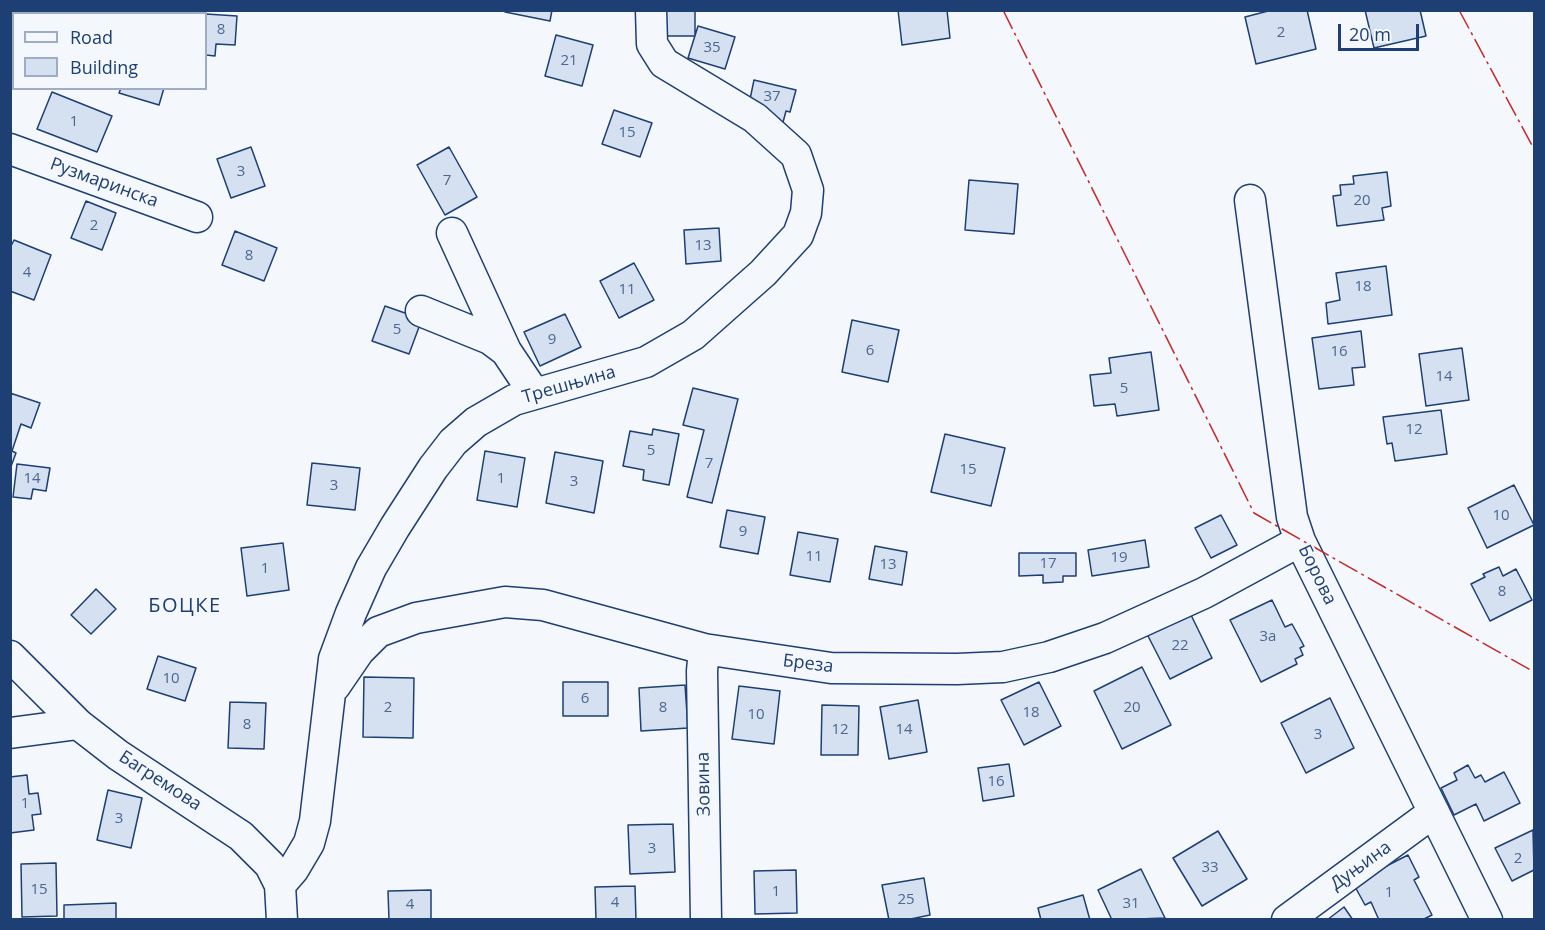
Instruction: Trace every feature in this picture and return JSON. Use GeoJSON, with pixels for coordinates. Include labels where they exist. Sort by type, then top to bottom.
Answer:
{"type":"FeatureCollection","features":[{"type":"Feature","properties":{"kind":"street","name":"Трешњина"},"geometry":{"type":"LineString","coordinates":[[280,885],[293,870],[309,843],[315,821],[334,659],[351,613],[367,577],[395,527],[433,468],[453,442],[476,422],[514,400],[646,362],[693,335],[763,273],[798,235],[807,213],[808,190],[796,155],[755,118],[664,63],[652,44],[651,10]]}},
{"type":"Feature","properties":{"kind":"street","name":"Рузмаринска"},"geometry":{"type":"LineString","coordinates":[[10,149],[197,217]]}},
{"type":"Feature","properties":{"kind":"street","name":"Борова"},"geometry":{"type":"LineString","coordinates":[[1250,200],[1292,517],[1300,541],[1487,920]]}},
{"type":"Feature","properties":{"kind":"street"},"geometry":{"type":"LineString","coordinates":[[452,233],[506,351],[534,393]]}},
{"type":"Feature","properties":{"kind":"street"},"geometry":{"type":"LineString","coordinates":[[421,311],[490,339],[506,351]]}},
{"type":"Feature","properties":{"kind":"street","name":"Бреза"},"geometry":{"type":"LineString","coordinates":[[330,694],[360,651],[378,632],[416,618],[505,602],[543,605],[704,648],[831,668],[957,669],[1004,666],[1049,657],[1105,638],[1204,593],[1300,541]]}},
{"type":"Feature","properties":{"kind":"street","name":"Зовина"},"geometry":{"type":"LineString","coordinates":[[704,648],[702,671],[706,920]]}},
{"type":"Feature","properties":{"kind":"street","name":"Багремова"},"geometry":{"type":"LineString","coordinates":[[10,656],[78,724],[118,755],[242,836],[270,866],[280,885],[282,920]]}},
{"type":"Feature","properties":{"kind":"street"},"geometry":{"type":"LineString","coordinates":[[10,733],[78,724]]}},
{"type":"Feature","properties":{"kind":"street","name":"Дуњина"},"geometry":{"type":"LineString","coordinates":[[1287,920],[1434,812]]}},
{"type":"Feature","properties":{"kind":"building"},"geometry":{"type":"Polygon","coordinates":[[[506,10],[552,10],[550,21],[505,12],[506,10]]]}},
{"type":"Feature","properties":{"kind":"building"},"geometry":{"type":"Polygon","coordinates":[[[666,10],[695,10],[695,36],[666,36],[666,10]]]}},
{"type":"Feature","properties":{"kind":"building"},"geometry":{"type":"Polygon","coordinates":[[[898,10],[947,10],[950,38],[902,45],[898,10]]]}},
{"type":"Feature","properties":{"kind":"building"},"geometry":{"type":"Polygon","coordinates":[[[1272,10],[1307,10],[1316,49],[1256,64],[1245,17],[1272,10]]]}},
{"type":"Feature","properties":{"kind":"building"},"geometry":{"type":"Polygon","coordinates":[[[1365,10],[1420,10],[1426,36],[1374,48],[1365,10]]]}},
{"type":"Feature","properties":{"kind":"building"},"geometry":{"type":"Polygon","coordinates":[[[207,14],[237,16],[235,45],[216,44],[215,56],[207,55],[207,14]]]}},
{"type":"Feature","properties":{"kind":"building"},"geometry":{"type":"Polygon","coordinates":[[[698,26],[735,37],[725,69],[688,58],[698,26]]]}},
{"type":"Feature","properties":{"kind":"building"},"geometry":{"type":"Polygon","coordinates":[[[556,35],[593,45],[582,86],[545,76],[556,35]]]}},
{"type":"Feature","properties":{"kind":"building"},"geometry":{"type":"Polygon","coordinates":[[[754,80],[796,90],[790,112],[786,111],[782,126],[749,104],[754,80]]]}},
{"type":"Feature","properties":{"kind":"building"},"geometry":{"type":"Polygon","coordinates":[[[120,90],[163,90],[159,105],[119,93],[120,90]]]}},
{"type":"Feature","properties":{"kind":"building"},"geometry":{"type":"Polygon","coordinates":[[[52,92],[112,116],[97,152],[37,129],[52,92]]]}},
{"type":"Feature","properties":{"kind":"building"},"geometry":{"type":"Polygon","coordinates":[[[614,110],[652,123],[640,157],[602,144],[614,110]]]}},
{"type":"Feature","properties":{"kind":"building"},"geometry":{"type":"Polygon","coordinates":[[[251,147],[265,186],[231,198],[217,159],[251,147]]]}},
{"type":"Feature","properties":{"kind":"building"},"geometry":{"type":"Polygon","coordinates":[[[449,147],[477,197],[445,215],[417,165],[449,147]]]}},
{"type":"Feature","properties":{"kind":"building"},"geometry":{"type":"Polygon","coordinates":[[[1387,172],[1391,206],[1382,208],[1384,220],[1337,226],[1333,196],[1341,195],[1340,185],[1354,184],[1353,176],[1387,172]]]}},
{"type":"Feature","properties":{"kind":"building"},"geometry":{"type":"Polygon","coordinates":[[[969,180],[1018,184],[1014,234],[965,230],[969,180]]]}},
{"type":"Feature","properties":{"kind":"building"},"geometry":{"type":"Polygon","coordinates":[[[86,201],[116,213],[102,250],[71,238],[86,201]]]}},
{"type":"Feature","properties":{"kind":"building"},"geometry":{"type":"Polygon","coordinates":[[[719,228],[721,261],[686,264],[684,230],[719,228]]]}},
{"type":"Feature","properties":{"kind":"building"},"geometry":{"type":"Polygon","coordinates":[[[235,231],[277,248],[264,281],[222,265],[235,231]]]}},
{"type":"Feature","properties":{"kind":"building"},"geometry":{"type":"Polygon","coordinates":[[[14,240],[51,255],[34,300],[10,291],[10,248],[14,240]]]}},
{"type":"Feature","properties":{"kind":"building"},"geometry":{"type":"Polygon","coordinates":[[[634,263],[654,300],[619,318],[600,281],[634,263]]]}},
{"type":"Feature","properties":{"kind":"building"},"geometry":{"type":"Polygon","coordinates":[[[1386,266],[1392,315],[1328,324],[1326,303],[1340,300],[1336,273],[1386,266]]]}},
{"type":"Feature","properties":{"kind":"building"},"geometry":{"type":"Polygon","coordinates":[[[385,306],[422,319],[409,354],[372,341],[385,306]]]}},
{"type":"Feature","properties":{"kind":"building"},"geometry":{"type":"Polygon","coordinates":[[[565,314],[581,347],[540,366],[524,332],[565,314]]]}},
{"type":"Feature","properties":{"kind":"building"},"geometry":{"type":"Polygon","coordinates":[[[852,320],[899,330],[888,382],[842,372],[852,320]]]}},
{"type":"Feature","properties":{"kind":"building"},"geometry":{"type":"Polygon","coordinates":[[[1361,331],[1365,367],[1352,368],[1354,385],[1319,389],[1312,338],[1361,331]]]}},
{"type":"Feature","properties":{"kind":"building"},"geometry":{"type":"Polygon","coordinates":[[[1462,348],[1469,400],[1426,406],[1419,354],[1462,348]]]}},
{"type":"Feature","properties":{"kind":"building"},"geometry":{"type":"Polygon","coordinates":[[[1151,352],[1159,410],[1117,416],[1115,404],[1094,406],[1090,375],[1111,373],[1109,358],[1151,352]]]}},
{"type":"Feature","properties":{"kind":"building"},"geometry":{"type":"Polygon","coordinates":[[[693,388],[738,399],[712,503],[687,497],[704,430],[683,425],[693,388]]]}},
{"type":"Feature","properties":{"kind":"building"},"geometry":{"type":"Polygon","coordinates":[[[10,393],[40,403],[31,428],[21,424],[12,451],[16,453],[10,469],[10,393]]]}},
{"type":"Feature","properties":{"kind":"building"},"geometry":{"type":"Polygon","coordinates":[[[1441,410],[1447,454],[1395,461],[1392,443],[1387,444],[1383,417],[1441,410]]]}},
{"type":"Feature","properties":{"kind":"building"},"geometry":{"type":"Polygon","coordinates":[[[653,429],[679,434],[669,485],[643,480],[644,470],[623,466],[630,431],[652,435],[653,429]]]}},
{"type":"Feature","properties":{"kind":"building"},"geometry":{"type":"Polygon","coordinates":[[[945,434],[1005,448],[991,506],[931,492],[945,434]]]}},
{"type":"Feature","properties":{"kind":"building"},"geometry":{"type":"Polygon","coordinates":[[[485,451],[525,458],[517,507],[477,500],[485,451]]]}},
{"type":"Feature","properties":{"kind":"building"},"geometry":{"type":"Polygon","coordinates":[[[555,452],[603,461],[594,513],[546,503],[555,452]]]}},
{"type":"Feature","properties":{"kind":"building"},"geometry":{"type":"Polygon","coordinates":[[[312,463],[360,468],[355,510],[307,505],[312,463]]]}},
{"type":"Feature","properties":{"kind":"building"},"geometry":{"type":"Polygon","coordinates":[[[17,464],[50,468],[46,491],[33,489],[31,499],[13,497],[17,464]]]}},
{"type":"Feature","properties":{"kind":"building"},"geometry":{"type":"Polygon","coordinates":[[[1514,485],[1534,525],[1487,548],[1468,508],[1514,485]]]}},
{"type":"Feature","properties":{"kind":"building"},"geometry":{"type":"Polygon","coordinates":[[[727,510],[765,517],[758,554],[720,547],[727,510]]]}},
{"type":"Feature","properties":{"kind":"building"},"geometry":{"type":"Polygon","coordinates":[[[1221,515],[1237,545],[1211,558],[1195,528],[1221,515]]]}},
{"type":"Feature","properties":{"kind":"building"},"geometry":{"type":"Polygon","coordinates":[[[798,532],[838,539],[830,582],[790,575],[798,532]]]}},
{"type":"Feature","properties":{"kind":"building"},"geometry":{"type":"Polygon","coordinates":[[[1145,540],[1149,567],[1092,576],[1088,550],[1145,540]]]}},
{"type":"Feature","properties":{"kind":"building"},"geometry":{"type":"Polygon","coordinates":[[[283,543],[289,590],[247,596],[241,548],[283,543]]]}},
{"type":"Feature","properties":{"kind":"building"},"geometry":{"type":"Polygon","coordinates":[[[875,546],[907,552],[902,585],[869,579],[875,546]]]}},
{"type":"Feature","properties":{"kind":"building"},"geometry":{"type":"Polygon","coordinates":[[[1019,553],[1076,553],[1076,576],[1063,576],[1063,582],[1043,583],[1043,575],[1019,576],[1019,553]]]}},
{"type":"Feature","properties":{"kind":"building"},"geometry":{"type":"Polygon","coordinates":[[[1499,567],[1503,576],[1516,569],[1532,600],[1490,621],[1471,584],[1485,577],[1483,574],[1499,567]]]}},
{"type":"Feature","properties":{"kind":"building"},"geometry":{"type":"Polygon","coordinates":[[[96,589],[116,609],[91,634],[71,615],[96,589]]]}},
{"type":"Feature","properties":{"kind":"building"},"geometry":{"type":"Polygon","coordinates":[[[1272,600],[1285,627],[1292,624],[1304,646],[1300,648],[1303,655],[1295,659],[1297,664],[1261,682],[1230,620],[1272,600]]]}},
{"type":"Feature","properties":{"kind":"building"},"geometry":{"type":"Polygon","coordinates":[[[1190,613],[1212,658],[1170,679],[1147,634],[1190,613]]]}},
{"type":"Feature","properties":{"kind":"building"},"geometry":{"type":"Polygon","coordinates":[[[158,656],[196,668],[185,701],[147,689],[158,656]]]}},
{"type":"Feature","properties":{"kind":"building"},"geometry":{"type":"Polygon","coordinates":[[[1142,667],[1171,725],[1122,749],[1094,691],[1142,667]]]}},
{"type":"Feature","properties":{"kind":"building"},"geometry":{"type":"Polygon","coordinates":[[[364,677],[414,678],[413,738],[363,737],[364,677]]]}},
{"type":"Feature","properties":{"kind":"building"},"geometry":{"type":"Polygon","coordinates":[[[563,682],[608,682],[608,716],[563,716],[563,682]]]}},
{"type":"Feature","properties":{"kind":"building"},"geometry":{"type":"Polygon","coordinates":[[[1039,682],[1061,726],[1024,745],[1001,700],[1039,682]]]}},
{"type":"Feature","properties":{"kind":"building"},"geometry":{"type":"Polygon","coordinates":[[[685,685],[688,728],[641,731],[639,688],[685,685]]]}},
{"type":"Feature","properties":{"kind":"building"},"geometry":{"type":"Polygon","coordinates":[[[739,686],[780,691],[774,744],[732,739],[739,686]]]}},
{"type":"Feature","properties":{"kind":"building"},"geometry":{"type":"Polygon","coordinates":[[[1330,698],[1354,748],[1306,773],[1281,723],[1330,698]]]}},
{"type":"Feature","properties":{"kind":"building"},"geometry":{"type":"Polygon","coordinates":[[[918,700],[927,752],[889,759],[880,707],[918,700]]]}},
{"type":"Feature","properties":{"kind":"building"},"geometry":{"type":"Polygon","coordinates":[[[230,702],[266,703],[264,749],[228,748],[230,702]]]}},
{"type":"Feature","properties":{"kind":"building"},"geometry":{"type":"Polygon","coordinates":[[[822,705],[859,706],[858,755],[821,755],[822,705]]]}},
{"type":"Feature","properties":{"kind":"building"},"geometry":{"type":"Polygon","coordinates":[[[1009,764],[1014,796],[983,801],[978,768],[1009,764]]]}},
{"type":"Feature","properties":{"kind":"building"},"geometry":{"type":"Polygon","coordinates":[[[1468,765],[1475,778],[1481,775],[1485,782],[1504,772],[1520,803],[1484,821],[1476,804],[1454,815],[1441,788],[1457,780],[1454,773],[1468,765]]]}},
{"type":"Feature","properties":{"kind":"building"},"geometry":{"type":"Polygon","coordinates":[[[27,775],[29,794],[38,793],[41,814],[32,815],[34,830],[10,833],[10,777],[27,775]]]}},
{"type":"Feature","properties":{"kind":"building"},"geometry":{"type":"Polygon","coordinates":[[[108,790],[142,798],[131,848],[97,840],[108,790]]]}},
{"type":"Feature","properties":{"kind":"building"},"geometry":{"type":"Polygon","coordinates":[[[673,824],[675,872],[630,874],[628,825],[673,824]]]}},
{"type":"Feature","properties":{"kind":"building"},"geometry":{"type":"Polygon","coordinates":[[[1533,830],[1534,870],[1512,881],[1495,848],[1533,830]]]}},
{"type":"Feature","properties":{"kind":"building"},"geometry":{"type":"Polygon","coordinates":[[[1218,831],[1247,879],[1202,906],[1173,858],[1218,831]]]}},
{"type":"Feature","properties":{"kind":"building"},"geometry":{"type":"Polygon","coordinates":[[[1408,855],[1419,877],[1414,880],[1432,915],[1422,920],[1379,920],[1371,902],[1365,905],[1353,883],[1408,855]]]}},
{"type":"Feature","properties":{"kind":"building"},"geometry":{"type":"Polygon","coordinates":[[[56,863],[57,916],[22,917],[21,864],[56,863]]]}},
{"type":"Feature","properties":{"kind":"building"},"geometry":{"type":"Polygon","coordinates":[[[1141,869],[1165,918],[1112,920],[1098,890],[1141,869]]]}},
{"type":"Feature","properties":{"kind":"building"},"geometry":{"type":"Polygon","coordinates":[[[796,870],[797,913],[755,914],[754,871],[796,870]]]}},
{"type":"Feature","properties":{"kind":"building"},"geometry":{"type":"Polygon","coordinates":[[[924,878],[930,915],[906,920],[889,920],[882,885],[924,878]]]}},
{"type":"Feature","properties":{"kind":"building"},"geometry":{"type":"Polygon","coordinates":[[[635,886],[636,920],[596,920],[595,887],[635,886]]]}},
{"type":"Feature","properties":{"kind":"building"},"geometry":{"type":"Polygon","coordinates":[[[431,890],[431,920],[389,920],[388,891],[431,890]]]}},
{"type":"Feature","properties":{"kind":"building"},"geometry":{"type":"Polygon","coordinates":[[[1083,895],[1090,920],[1041,920],[1038,908],[1083,895]]]}},
{"type":"Feature","properties":{"kind":"building"},"geometry":{"type":"Polygon","coordinates":[[[116,903],[116,920],[64,920],[64,905],[116,903]]]}},
{"type":"Feature","properties":{"kind":"building"},"geometry":{"type":"Polygon","coordinates":[[[1344,907],[1353,920],[1327,920],[1344,907]]]}},
{"type":"Feature","properties":{"kind":"power"},"geometry":{"type":"LineString","coordinates":[[1003,10],[1254,513],[1534,672]]}},
{"type":"Feature","properties":{"kind":"power"},"geometry":{"type":"LineString","coordinates":[[1459,10],[1534,149]]}},
{"type":"Feature","properties":{"kind":"district","name":"БОЦКЕ"},"geometry":{"type":"Point","coordinates":[185,606]}}]}
